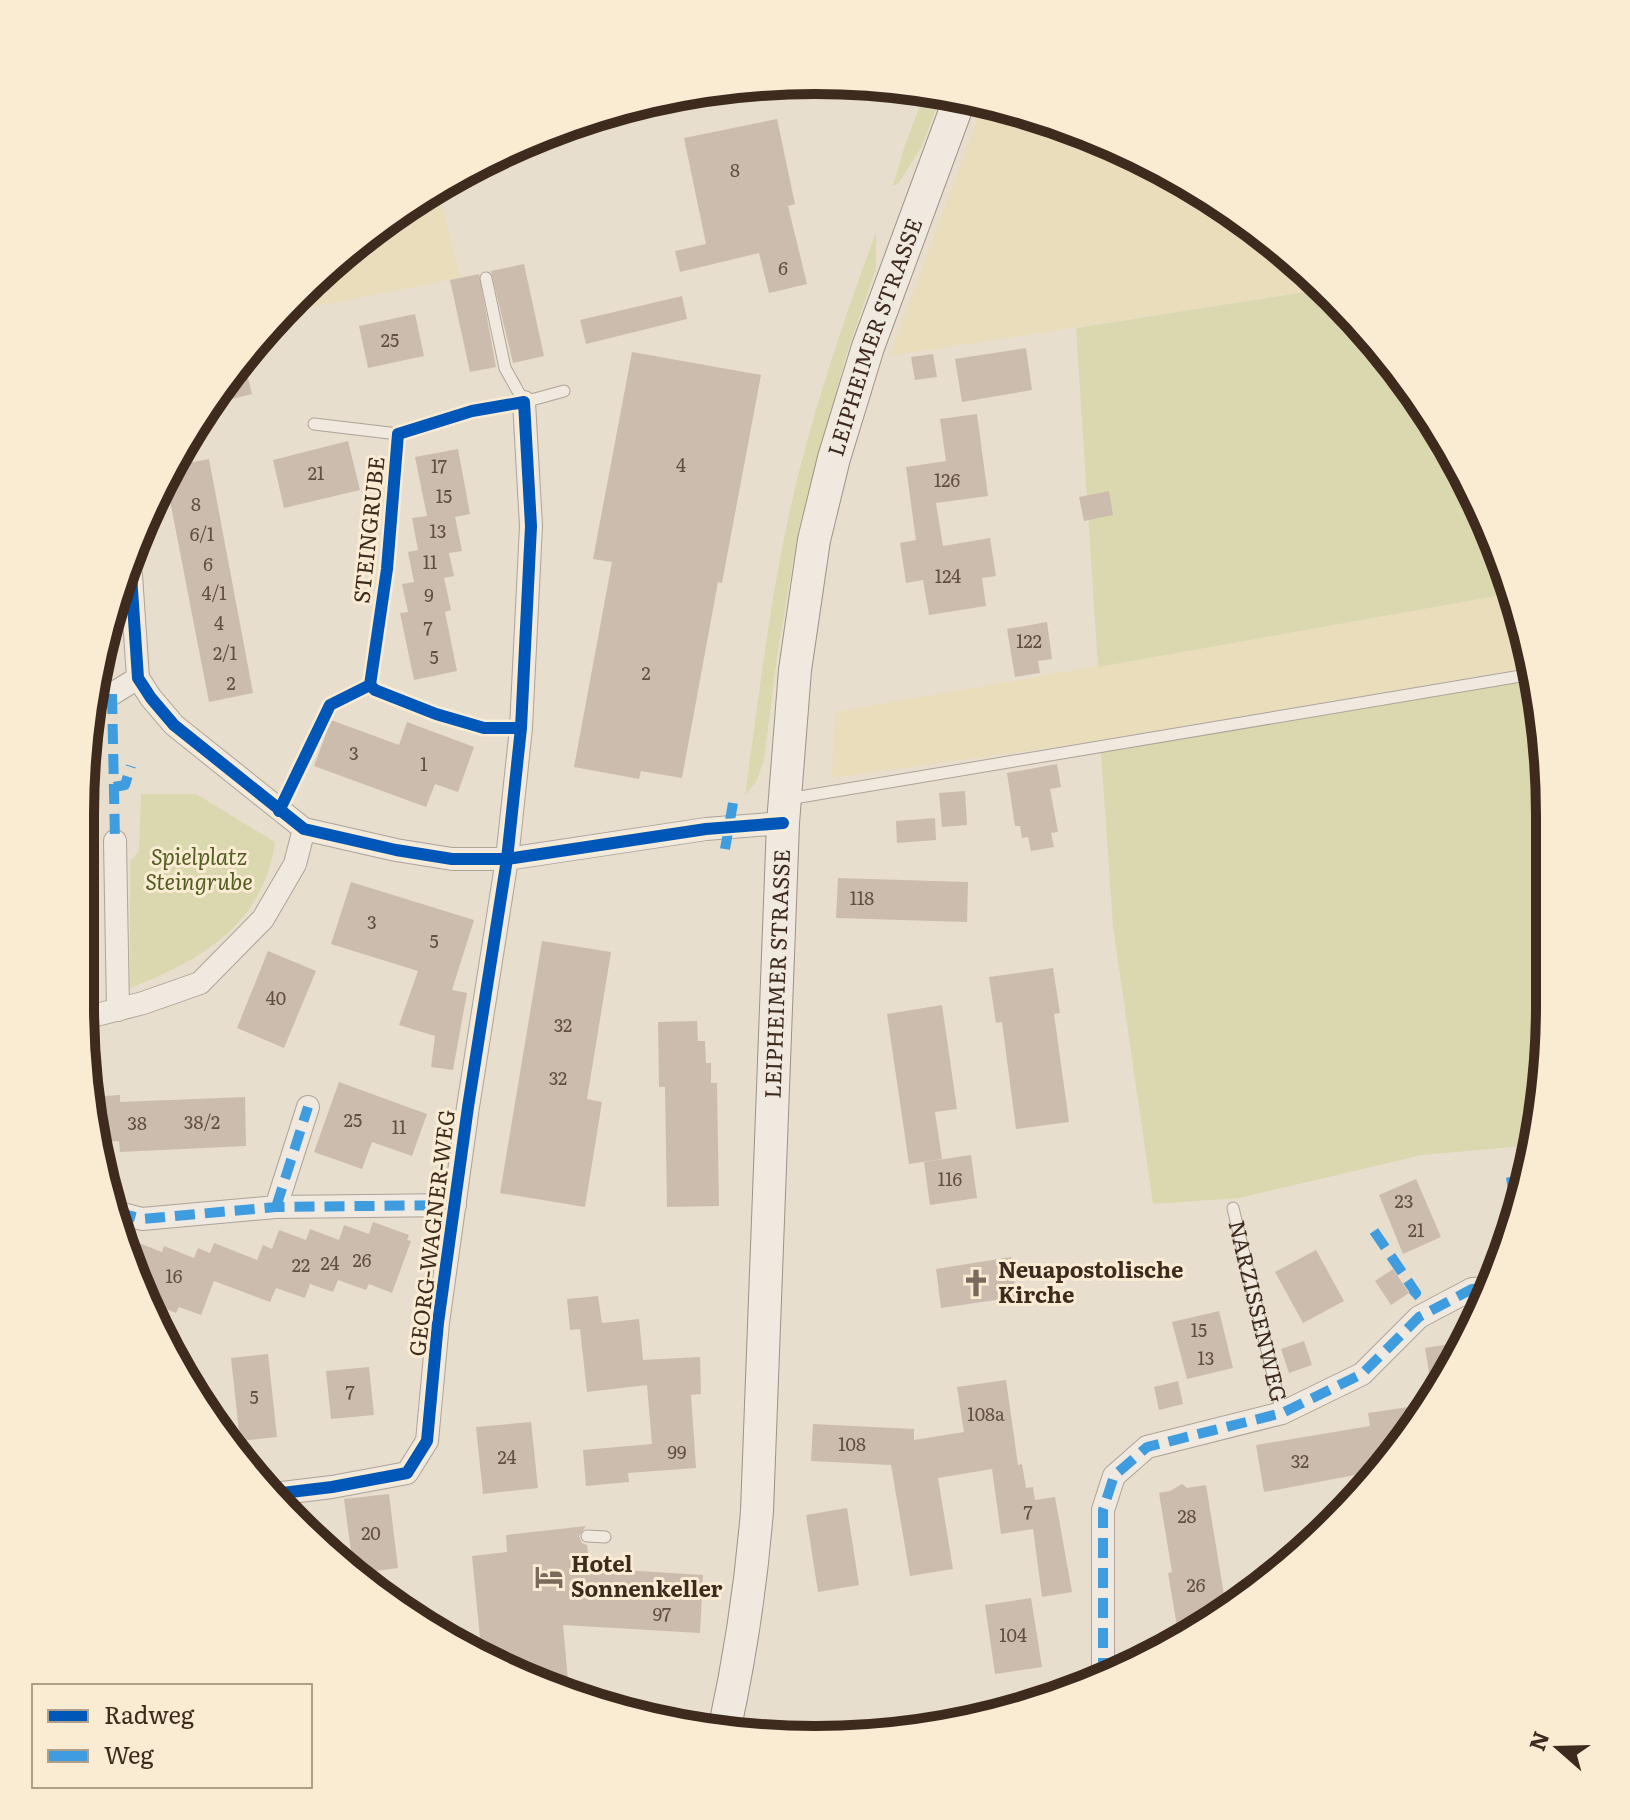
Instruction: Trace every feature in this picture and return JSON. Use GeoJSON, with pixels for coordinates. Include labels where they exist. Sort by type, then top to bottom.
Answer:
{"type":"FeatureCollection","features":[{"type":"Feature","properties":{"kind":"main road","name":"LEIPHEIMER STRASSE"},"geometry":{"type":"LineString","coordinates":[[726,1720],[752,1574],[757,1511],[784,811],[795,670],[814,540],[834,458],[868,347],[956,108]]}},
{"type":"Feature","properties":{"kind":"street"},"geometry":{"type":"LineString","coordinates":[[507,859],[521,728],[531,526],[524,402]]}},
{"type":"Feature","properties":{"kind":"street"},"geometry":{"type":"LineString","coordinates":[[132,584],[138,678],[151,698],[174,725],[304,829],[452,859],[507,859],[706,829],[784,811]]}},
{"type":"Feature","properties":{"kind":"street"},"geometry":{"type":"LineString","coordinates":[[104,696],[138,678]]}},
{"type":"Feature","properties":{"kind":"street"},"geometry":{"type":"LineString","coordinates":[[94,1016],[200,983],[263,919],[295,864],[304,829]]}},
{"type":"Feature","properties":{"kind":"street"},"geometry":{"type":"LineString","coordinates":[[115,841],[118,1010]]}},
{"type":"Feature","properties":{"kind":"street","name":"GEORG-WAGNER-WEG"},"geometry":{"type":"LineString","coordinates":[[285,1493],[407,1473],[427,1441],[438,1323],[507,859]]}},
{"type":"Feature","properties":{"kind":"street"},"geometry":{"type":"LineString","coordinates":[[276,1207],[308,1107]]}},
{"type":"Feature","properties":{"kind":"street"},"geometry":{"type":"LineString","coordinates":[[126,1215],[142,1219],[276,1207],[455,1205]]}},
{"type":"Feature","properties":{"kind":"street","name":"NARZISSENWEG"},"geometry":{"type":"LineString","coordinates":[[1103,1666],[1103,1510],[1114,1476],[1147,1447],[1282,1413],[1362,1374],[1419,1317],[1478,1289]]}},
{"type":"Feature","properties":{"kind":"lane"},"geometry":{"type":"LineString","coordinates":[[486,278],[505,368],[524,402]]}},
{"type":"Feature","properties":{"kind":"lane","name":"STEINGRUBE"},"geometry":{"type":"LineString","coordinates":[[314,424],[398,434],[472,411],[564,391]]}},
{"type":"Feature","properties":{"kind":"lane","name":"STEINGRUBE"},"geometry":{"type":"LineString","coordinates":[[398,434],[387,569],[370,685],[375,690],[411,704],[484,728],[521,728]]}},
{"type":"Feature","properties":{"kind":"lane"},"geometry":{"type":"LineString","coordinates":[[784,811],[1522,676]]}},
{"type":"Feature","properties":{"kind":"lane","name":"NARZISSENWEG"},"geometry":{"type":"LineString","coordinates":[[1233,1208],[1282,1413]]}},
{"type":"Feature","properties":{"kind":"lane"},"geometry":{"type":"LineString","coordinates":[[587,1536],[605,1537]]}},
{"type":"Feature","properties":{"kind":"shaded area"},"geometry":{"type":"Polygon","coordinates":[[[979,114],[1047,132],[1134,168],[1216,216],[1254,243],[1310,291],[890,356],[979,114]]]}},
{"type":"Feature","properties":{"kind":"shaded area"},"geometry":{"type":"Polygon","coordinates":[[[441,200],[460,278],[301,309],[376,243],[441,200]]]}},
{"type":"Feature","properties":{"kind":"shaded area"},"geometry":{"type":"Polygon","coordinates":[[[1501,595],[1521,669],[1100,741],[832,778],[835,712],[1501,595]]]}},
{"type":"Feature","properties":{"kind":"green space"},"geometry":{"type":"Polygon","coordinates":[[[921,102],[938,105],[921,148],[898,184],[893,186],[921,102]]]}},
{"type":"Feature","properties":{"kind":"green space"},"geometry":{"type":"Polygon","coordinates":[[[876,232],[876,268],[846,356],[799,527],[777,656],[764,760],[756,782],[745,795],[774,591],[795,487],[826,376],[876,232]]]}},
{"type":"Feature","properties":{"kind":"green space"},"geometry":{"type":"Polygon","coordinates":[[[1310,291],[1357,340],[1414,414],[1462,496],[1501,595],[1098,667],[1076,328],[1310,291]]]}},
{"type":"Feature","properties":{"kind":"green space"},"geometry":{"type":"Polygon","coordinates":[[[1523,682],[1530,721],[1536,815],[1536,1005],[1530,1099],[1522,1146],[1422,1155],[1239,1198],[1153,1204],[1113,926],[1101,753],[1523,682]]]}},
{"type":"Feature","properties":{"kind":"green space","name":"Spielplatz Steingrube"},"geometry":{"type":"Polygon","coordinates":[[[141,794],[196,794],[275,842],[268,871],[257,896],[225,936],[181,965],[130,988],[130,861],[139,851],[141,794]]]}},
{"type":"Feature","properties":{"kind":"building"},"geometry":{"type":"Polygon","coordinates":[[[777,119],[795,204],[788,206],[807,284],[769,293],[759,253],[680,272],[675,251],[706,244],[684,138],[777,119]]]}},
{"type":"Feature","properties":{"kind":"building"},"geometry":{"type":"Polygon","coordinates":[[[524,264],[544,356],[513,363],[491,271],[524,264]]]}},
{"type":"Feature","properties":{"kind":"building"},"geometry":{"type":"Polygon","coordinates":[[[479,274],[496,367],[470,372],[450,280],[479,274]]]}},
{"type":"Feature","properties":{"kind":"building"},"geometry":{"type":"Polygon","coordinates":[[[682,296],[687,319],[586,344],[580,320],[682,296]]]}},
{"type":"Feature","properties":{"kind":"building"},"geometry":{"type":"Polygon","coordinates":[[[415,314],[424,356],[368,368],[359,326],[415,314]]]}},
{"type":"Feature","properties":{"kind":"building"},"geometry":{"type":"Polygon","coordinates":[[[1026,348],[1032,390],[962,402],[955,359],[1026,348]]]}},
{"type":"Feature","properties":{"kind":"building"},"geometry":{"type":"Polygon","coordinates":[[[632,352],[761,375],[682,778],[641,771],[639,779],[574,767],[612,562],[593,559],[632,352]]]}},
{"type":"Feature","properties":{"kind":"building"},"geometry":{"type":"Polygon","coordinates":[[[933,354],[937,377],[915,380],[911,357],[933,354]]]}},
{"type":"Feature","properties":{"kind":"building"},"geometry":{"type":"Polygon","coordinates":[[[246,372],[252,394],[225,401],[246,372]]]}},
{"type":"Feature","properties":{"kind":"building"},"geometry":{"type":"Polygon","coordinates":[[[977,414],[988,496],[936,503],[943,546],[990,538],[996,576],[982,578],[986,606],[929,615],[923,580],[906,583],[900,543],[916,540],[906,467],[946,461],[940,419],[977,414]]]}},
{"type":"Feature","properties":{"kind":"building"},"geometry":{"type":"Polygon","coordinates":[[[348,441],[360,490],[284,508],[273,460],[348,441]]]}},
{"type":"Feature","properties":{"kind":"building"},"geometry":{"type":"Polygon","coordinates":[[[458,449],[470,514],[455,517],[462,551],[449,553],[454,576],[444,578],[451,610],[445,612],[457,671],[414,680],[400,613],[408,612],[402,584],[414,582],[408,552],[418,550],[412,518],[427,516],[415,457],[458,449]]]}},
{"type":"Feature","properties":{"kind":"building"},"geometry":{"type":"Polygon","coordinates":[[[209,459],[253,693],[209,702],[169,495],[186,463],[209,459]]]}},
{"type":"Feature","properties":{"kind":"building"},"geometry":{"type":"Polygon","coordinates":[[[1109,491],[1113,515],[1084,521],[1079,497],[1109,491]]]}},
{"type":"Feature","properties":{"kind":"building"},"geometry":{"type":"Polygon","coordinates":[[[1047,622],[1052,659],[1038,661],[1040,673],[1015,677],[1007,629],[1047,622]]]}},
{"type":"Feature","properties":{"kind":"building"},"geometry":{"type":"Polygon","coordinates":[[[331,720],[399,745],[407,722],[474,747],[458,792],[435,784],[426,807],[314,766],[331,720]]]}},
{"type":"Feature","properties":{"kind":"building"},"geometry":{"type":"Polygon","coordinates":[[[1057,764],[1061,787],[1050,789],[1058,832],[1051,833],[1054,847],[1031,851],[1028,837],[1022,838],[1020,826],[1015,826],[1007,773],[1057,764]]]}},
{"type":"Feature","properties":{"kind":"building"},"geometry":{"type":"Polygon","coordinates":[[[965,791],[967,825],[942,827],[939,793],[965,791]]]}},
{"type":"Feature","properties":{"kind":"building"},"geometry":{"type":"Polygon","coordinates":[[[935,818],[936,840],[897,843],[896,821],[935,818]]]}},
{"type":"Feature","properties":{"kind":"building"},"geometry":{"type":"Polygon","coordinates":[[[838,878],[968,882],[967,922],[836,918],[838,878]]]}},
{"type":"Feature","properties":{"kind":"building"},"geometry":{"type":"Polygon","coordinates":[[[351,882],[474,920],[452,990],[467,993],[453,1070],[431,1067],[435,1036],[399,1025],[418,971],[331,944],[351,882]]]}},
{"type":"Feature","properties":{"kind":"building"},"geometry":{"type":"Polygon","coordinates":[[[542,941],[611,952],[587,1099],[602,1102],[585,1207],[500,1193],[542,941]]]}},
{"type":"Feature","properties":{"kind":"building"},"geometry":{"type":"Polygon","coordinates":[[[268,951],[316,971],[284,1048],[237,1028],[268,951]]]}},
{"type":"Feature","properties":{"kind":"building"},"geometry":{"type":"Polygon","coordinates":[[[1053,968],[1060,1013],[1054,1014],[1069,1122],[1016,1129],[1002,1022],[996,1023],[989,977],[1053,968]]]}},
{"type":"Feature","properties":{"kind":"building"},"geometry":{"type":"Polygon","coordinates":[[[942,1005],[957,1109],[935,1112],[942,1159],[909,1164],[887,1014],[942,1005]]]}},
{"type":"Feature","properties":{"kind":"building"},"geometry":{"type":"Polygon","coordinates":[[[697,1021],[698,1041],[705,1041],[706,1063],[711,1063],[711,1083],[717,1083],[719,1206],[667,1207],[665,1087],[659,1087],[658,1022],[697,1021]]]}},
{"type":"Feature","properties":{"kind":"building"},"geometry":{"type":"Polygon","coordinates":[[[339,1082],[427,1114],[412,1156],[372,1142],[362,1169],[314,1152],[339,1082]]]}},
{"type":"Feature","properties":{"kind":"building"},"geometry":{"type":"Polygon","coordinates":[[[120,1095],[120,1102],[245,1097],[246,1146],[120,1152],[119,1141],[107,1141],[100,1096],[120,1095]]]}},
{"type":"Feature","properties":{"kind":"building"},"geometry":{"type":"Polygon","coordinates":[[[971,1155],[977,1198],[930,1205],[924,1162],[971,1155]]]}},
{"type":"Feature","properties":{"kind":"building"},"geometry":{"type":"Polygon","coordinates":[[[1416,1179],[1441,1237],[1403,1254],[1379,1195],[1416,1179]]]}},
{"type":"Feature","properties":{"kind":"building"},"geometry":{"type":"Polygon","coordinates":[[[373,1222],[409,1235],[407,1240],[411,1241],[392,1293],[369,1284],[366,1290],[338,1280],[333,1292],[310,1284],[305,1298],[276,1288],[270,1302],[214,1281],[201,1315],[179,1307],[176,1313],[160,1307],[137,1249],[139,1243],[162,1252],[164,1246],[194,1258],[198,1248],[210,1253],[214,1243],[257,1260],[263,1245],[272,1249],[279,1230],[306,1240],[310,1229],[339,1240],[344,1225],[369,1234],[373,1222]]]}},
{"type":"Feature","properties":{"kind":"building"},"geometry":{"type":"Polygon","coordinates":[[[1316,1250],[1344,1301],[1303,1323],[1275,1272],[1316,1250]]]}},
{"type":"Feature","properties":{"kind":"building","name":"Neuapostolische Kirche"},"geometry":{"type":"Polygon","coordinates":[[[1011,1257],[1016,1297],[941,1308],[936,1269],[1011,1257]]]}},
{"type":"Feature","properties":{"kind":"building"},"geometry":{"type":"Polygon","coordinates":[[[1393,1269],[1409,1293],[1391,1305],[1375,1281],[1393,1269]]]}},
{"type":"Feature","properties":{"kind":"building"},"geometry":{"type":"Polygon","coordinates":[[[598,1296],[602,1323],[639,1319],[643,1360],[700,1357],[701,1394],[691,1395],[696,1468],[628,1473],[629,1482],[586,1486],[583,1450],[652,1444],[647,1385],[587,1392],[580,1329],[570,1330],[567,1299],[598,1296]]]}},
{"type":"Feature","properties":{"kind":"building"},"geometry":{"type":"Polygon","coordinates":[[[1219,1311],[1233,1368],[1187,1379],[1172,1322],[1219,1311]]]}},
{"type":"Feature","properties":{"kind":"building"},"geometry":{"type":"Polygon","coordinates":[[[1304,1341],[1312,1365],[1289,1373],[1281,1349],[1304,1341]]]}},
{"type":"Feature","properties":{"kind":"building"},"geometry":{"type":"Polygon","coordinates":[[[1451,1344],[1430,1380],[1425,1348],[1451,1344]]]}},
{"type":"Feature","properties":{"kind":"building"},"geometry":{"type":"Polygon","coordinates":[[[268,1354],[277,1437],[240,1440],[231,1358],[268,1354]]]}},
{"type":"Feature","properties":{"kind":"building"},"geometry":{"type":"Polygon","coordinates":[[[369,1367],[374,1415],[331,1419],[326,1371],[369,1367]]]}},
{"type":"Feature","properties":{"kind":"building"},"geometry":{"type":"Polygon","coordinates":[[[1006,1380],[1018,1465],[1022,1464],[1026,1488],[1033,1487],[1035,1500],[1055,1497],[1072,1592],[1042,1597],[1033,1529],[1001,1534],[992,1469],[938,1478],[953,1569],[910,1576],[891,1465],[811,1461],[813,1424],[914,1429],[914,1440],[964,1432],[957,1387],[1006,1380]]]}},
{"type":"Feature","properties":{"kind":"building"},"geometry":{"type":"Polygon","coordinates":[[[1178,1381],[1183,1404],[1159,1410],[1154,1387],[1178,1381]]]}},
{"type":"Feature","properties":{"kind":"building"},"geometry":{"type":"Polygon","coordinates":[[[1414,1406],[1362,1474],[1264,1492],[1256,1445],[1370,1426],[1368,1413],[1414,1406]]]}},
{"type":"Feature","properties":{"kind":"building"},"geometry":{"type":"Polygon","coordinates":[[[531,1422],[538,1488],[483,1494],[476,1427],[531,1422]]]}},
{"type":"Feature","properties":{"kind":"building"},"geometry":{"type":"Polygon","coordinates":[[[1182,1484],[1187,1488],[1206,1485],[1225,1598],[1177,1628],[1159,1493],[1182,1484]]]}},
{"type":"Feature","properties":{"kind":"building"},"geometry":{"type":"Polygon","coordinates":[[[389,1494],[398,1568],[370,1572],[352,1557],[344,1499],[389,1494]]]}},
{"type":"Feature","properties":{"kind":"building"},"geometry":{"type":"Polygon","coordinates":[[[847,1508],[859,1585],[818,1592],[806,1515],[847,1508]]]}},
{"type":"Feature","properties":{"kind":"building"},"geometry":{"type":"Polygon","coordinates":[[[586,1526],[579,1536],[582,1543],[587,1545],[590,1568],[703,1575],[700,1633],[563,1625],[568,1682],[496,1652],[480,1644],[472,1556],[507,1552],[506,1535],[586,1526]]]}},
{"type":"Feature","properties":{"kind":"building"},"geometry":{"type":"Polygon","coordinates":[[[1031,1598],[1042,1667],[995,1674],[985,1605],[1031,1598]]]}},
{"type":"Feature","properties":{"kind":"marked path"},"geometry":{"type":"LineString","coordinates":[[112,694],[115,841]]}},
{"type":"Feature","properties":{"kind":"marked path"},"geometry":{"type":"LineString","coordinates":[[114,787],[125,785],[131,766]]}},
{"type":"Feature","properties":{"kind":"marked path"},"geometry":{"type":"LineString","coordinates":[[725,849],[733,803]]}},
{"type":"Feature","properties":{"kind":"marked path"},"geometry":{"type":"LineString","coordinates":[[276,1207],[308,1107]]}},
{"type":"Feature","properties":{"kind":"marked path"},"geometry":{"type":"LineString","coordinates":[[1511,1177],[1512,1186]]}},
{"type":"Feature","properties":{"kind":"marked path"},"geometry":{"type":"LineString","coordinates":[[126,1215],[142,1219],[276,1207],[455,1205]]}},
{"type":"Feature","properties":{"kind":"marked path"},"geometry":{"type":"LineString","coordinates":[[1374,1231],[1416,1293],[1407,1301]]}},
{"type":"Feature","properties":{"kind":"marked path"},"geometry":{"type":"LineString","coordinates":[[1103,1666],[1103,1510],[1114,1476],[1147,1447],[1282,1413],[1362,1374],[1419,1317],[1478,1289]]}},
{"type":"Feature","properties":{"kind":"cycle path"},"geometry":{"type":"LineString","coordinates":[[524,402],[531,526],[521,728],[484,728],[436,714],[375,690],[370,685],[387,569],[398,434],[472,411],[524,402]]}},
{"type":"Feature","properties":{"kind":"cycle path"},"geometry":{"type":"LineString","coordinates":[[132,584],[138,678],[151,698],[174,725],[304,829],[452,859],[507,859],[706,829],[783,823]]}},
{"type":"Feature","properties":{"kind":"cycle path"},"geometry":{"type":"LineString","coordinates":[[279,811],[330,705],[370,685]]}},
{"type":"Feature","properties":{"kind":"cycle path"},"geometry":{"type":"LineString","coordinates":[[285,1493],[407,1473],[427,1441],[438,1323],[507,859],[521,728]]}},
{"type":"Feature","properties":{"kind":"place","name":"Neuapostolische Kirche"},"geometry":{"type":"Point","coordinates":[976,1283]}},
{"type":"Feature","properties":{"kind":"place","name":"Hotel Sonnenkeller"},"geometry":{"type":"Point","coordinates":[549,1577]}}]}
